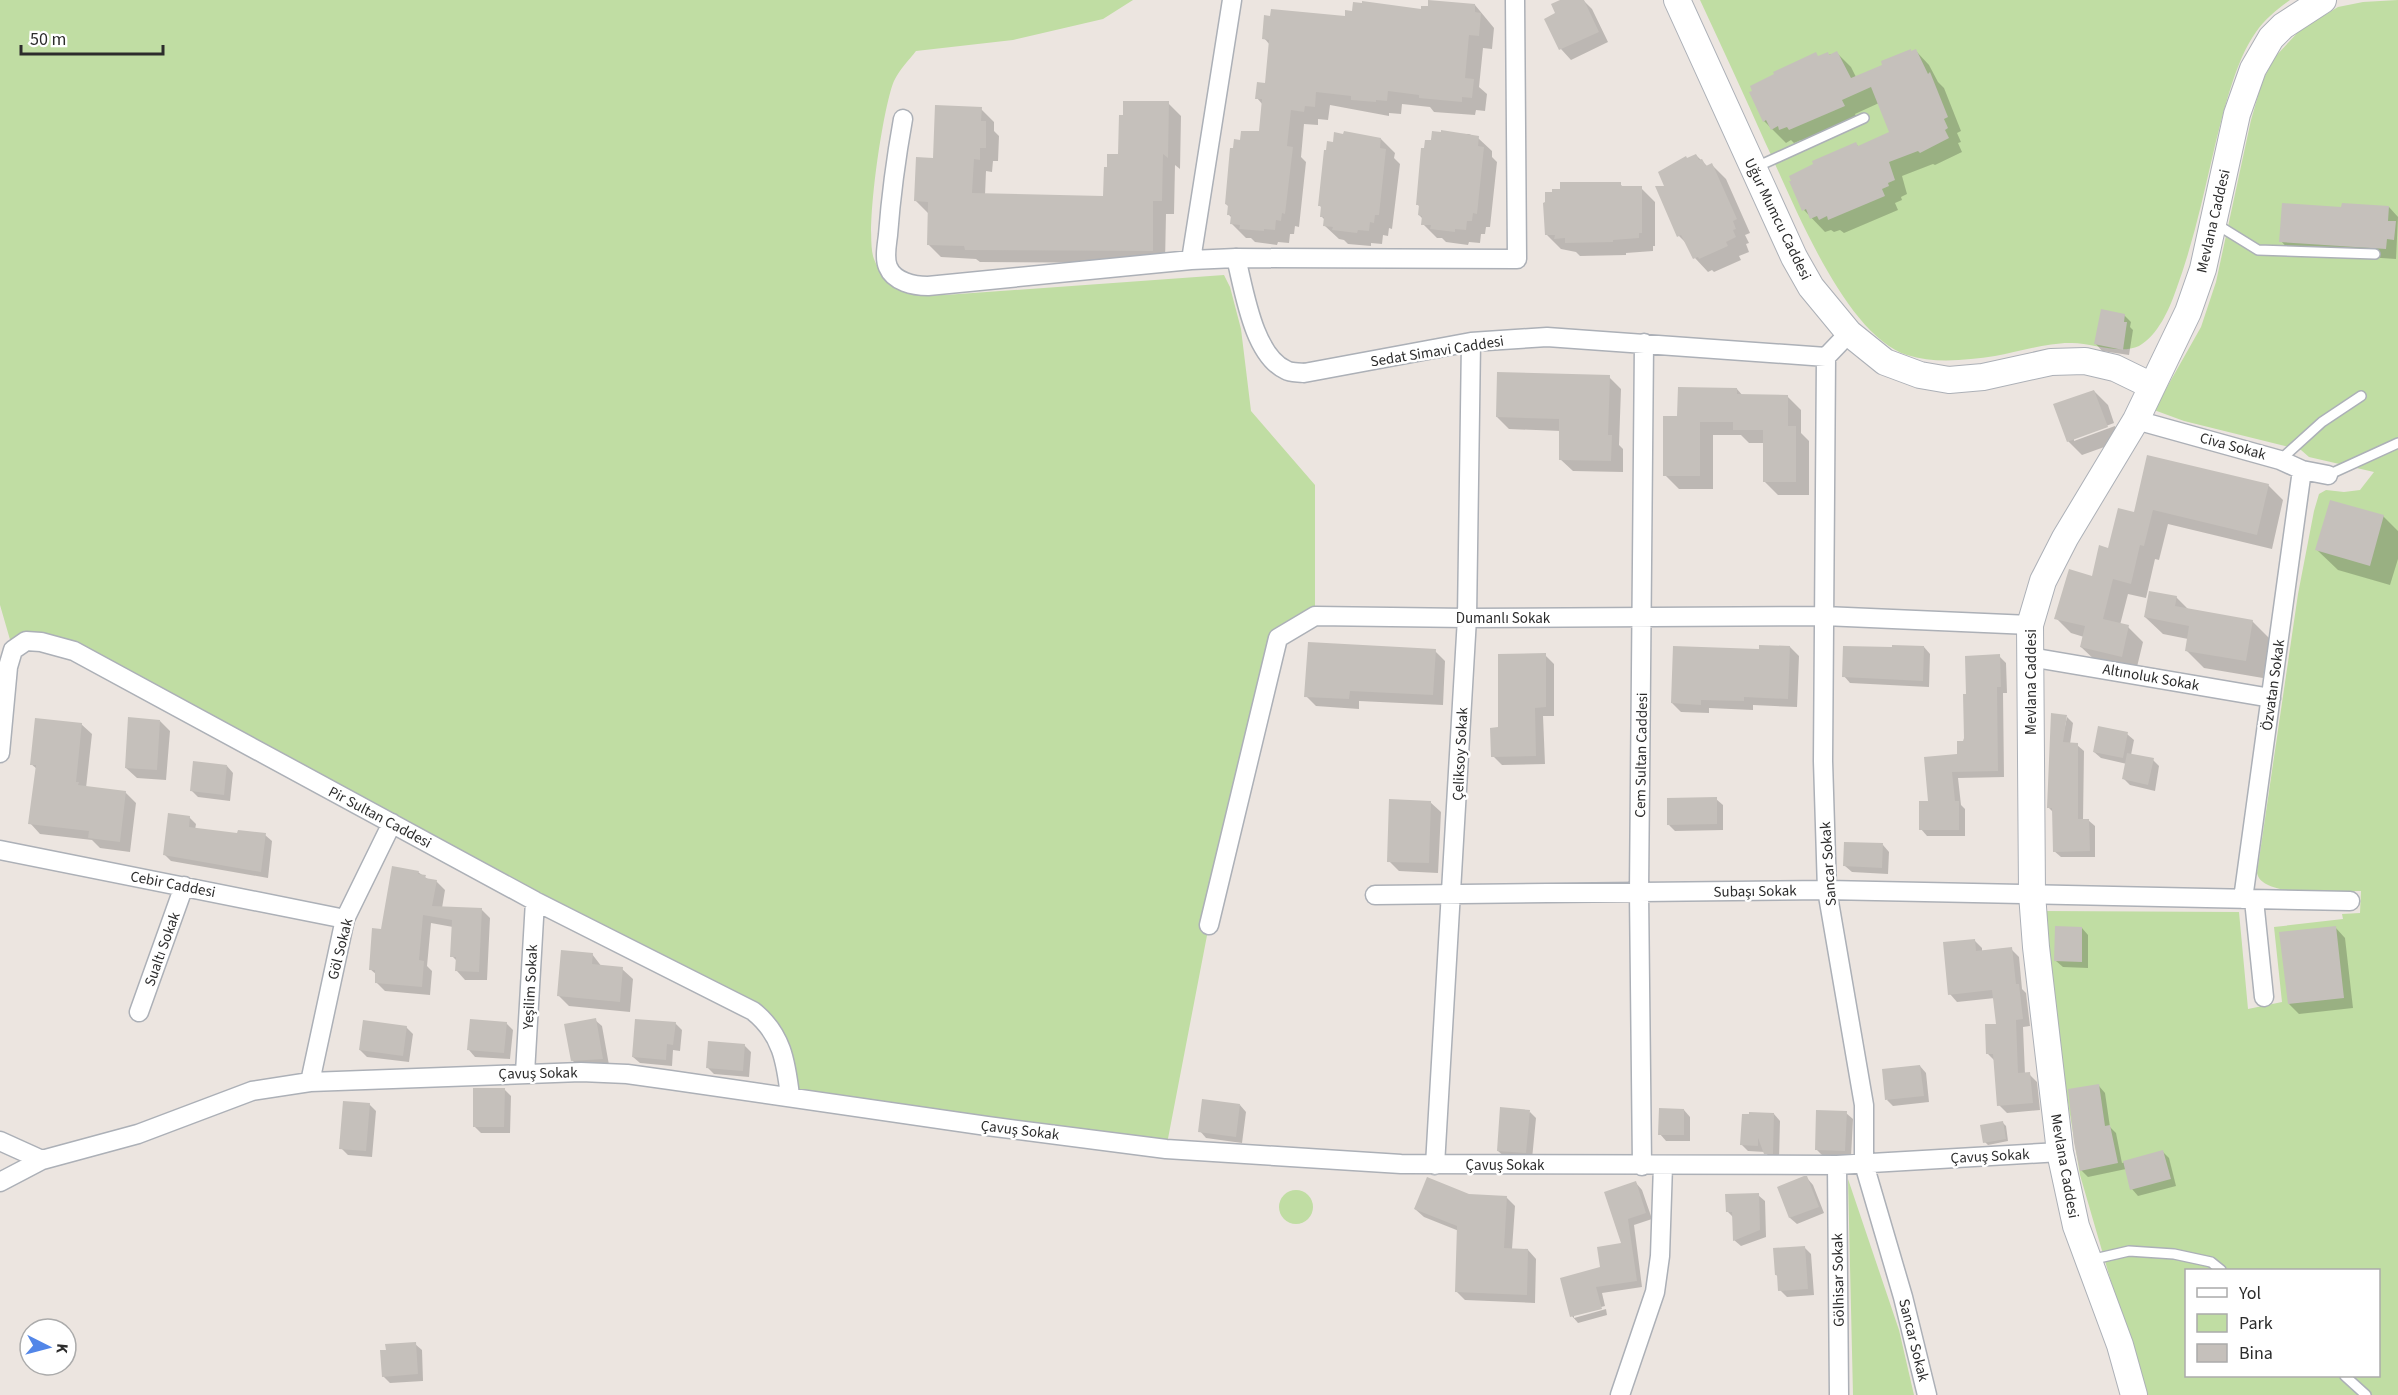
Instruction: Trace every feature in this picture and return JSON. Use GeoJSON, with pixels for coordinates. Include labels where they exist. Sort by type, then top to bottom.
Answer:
{"type":"FeatureCollection","features":[{"type":"Feature","properties":{"kind":"street"},"geometry":{"type":"LineString","coordinates":[[1191,260],[1232,0]]}},
{"type":"Feature","properties":{"kind":"street"},"geometry":{"type":"LineString","coordinates":[[903,119],[892,179],[888,267],[897,278],[913,285],[928,286],[1191,260],[1236,258],[1517,259],[1515,0]]}},
{"type":"Feature","properties":{"kind":"street","name":"Uğur Mumcu Caddesi"},"geometry":{"type":"LineString","coordinates":[[1677,0],[1794,257],[1811,287],[1849,333],[1885,363],[1920,375],[1949,380],[1983,377],[2051,362],[2085,362],[2115,368],[2152,386]]}},
{"type":"Feature","properties":{"kind":"street","name":"Mevlana Caddesi"},"geometry":{"type":"LineString","coordinates":[[2134,1395],[2120,1345],[2070,1203],[2060,1152],[2032,894],[2030,625],[2043,580],[2065,538],[2136,420],[2188,312],[2203,268],[2237,114],[2258,61],[2271,38],[2283,26],[2323,0]]}},
{"type":"Feature","properties":{"kind":"street","name":"Sedat Simavi Caddesi"},"geometry":{"type":"LineString","coordinates":[[1236,258],[1255,330],[1270,357],[1287,371],[1304,373],[1471,342],[1547,337],[1826,357]]}},
{"type":"Feature","properties":{"kind":"street"},"geometry":{"type":"LineString","coordinates":[[1826,357],[1849,333]]}},
{"type":"Feature","properties":{"kind":"street","name":"Çeliksoy Sokak"},"geometry":{"type":"LineString","coordinates":[[1435,1165],[1467,618],[1471,342]]}},
{"type":"Feature","properties":{"kind":"street","name":"Cem Sultan Caddesi"},"geometry":{"type":"LineString","coordinates":[[1642,1166],[1639,892],[1644,343]]}},
{"type":"Feature","properties":{"kind":"street","name":"Sancar Sokak"},"geometry":{"type":"LineString","coordinates":[[1826,357],[1823,761],[1827,890],[1864,1106],[1864,1164],[1903,1297],[1927,1395]]}},
{"type":"Feature","properties":{"kind":"street","name":"Civa Sokak"},"geometry":{"type":"LineString","coordinates":[[2136,420],[2280,460],[2302,470],[2328,475]]}},
{"type":"Feature","properties":{"kind":"street","name":"Özvatan Sokak"},"geometry":{"type":"LineString","coordinates":[[2264,997],[2249,900],[2271,698],[2302,470]]}},
{"type":"Feature","properties":{"kind":"street","name":"Dumanlı Sokak"},"geometry":{"type":"LineString","coordinates":[[1209,925],[1278,638],[1315,616],[1467,618],[1824,616],[2030,625]]}},
{"type":"Feature","properties":{"kind":"street","name":"Pir Sultan Caddesi"},"geometry":{"type":"LineString","coordinates":[[0,753],[10,658],[14,650],[26,642],[41,642],[74,651],[535,901],[753,1011],[774,1031],[783,1055],[790,1096]]}},
{"type":"Feature","properties":{"kind":"street","name":"Altınoluk Sokak"},"geometry":{"type":"LineString","coordinates":[[2030,657],[2271,698]]}},
{"type":"Feature","properties":{"kind":"street","name":"Göl Sokak"},"geometry":{"type":"LineString","coordinates":[[310,1082],[345,919],[392,824]]}},
{"type":"Feature","properties":{"kind":"street","name":"Cebir Caddesi"},"geometry":{"type":"LineString","coordinates":[[0,850],[345,919]]}},
{"type":"Feature","properties":{"kind":"street","name":"Sualtı Sokak"},"geometry":{"type":"LineString","coordinates":[[139,1012],[184,886]]}},
{"type":"Feature","properties":{"kind":"street","name":"Subaşı Sokak"},"geometry":{"type":"LineString","coordinates":[[1375,895],[1827,890],[2350,901]]}},
{"type":"Feature","properties":{"kind":"street","name":"Yeşilim Sokak"},"geometry":{"type":"LineString","coordinates":[[525,1073],[535,901]]}},
{"type":"Feature","properties":{"kind":"street","name":"Çavuş Sokak"},"geometry":{"type":"LineString","coordinates":[[0,1182],[42,1160],[138,1134],[252,1091],[310,1082],[525,1073],[627,1074],[987,1126],[1166,1149],[1435,1165],[1837,1165],[2060,1152]]}},
{"type":"Feature","properties":{"kind":"street"},"geometry":{"type":"LineString","coordinates":[[0,1141],[42,1160]]}},
{"type":"Feature","properties":{"kind":"street"},"geometry":{"type":"LineString","coordinates":[[1620,1395],[1655,1292],[1660,1256],[1663,1165]]}},
{"type":"Feature","properties":{"kind":"street","name":"Gölhisar Sokak"},"geometry":{"type":"LineString","coordinates":[[1837,1165],[1839,1395]]}},
{"type":"Feature","properties":{"kind":"lane"},"geometry":{"type":"LineString","coordinates":[[1754,168],[1864,118]]}},
{"type":"Feature","properties":{"kind":"lane"},"geometry":{"type":"LineString","coordinates":[[2213,222],[2258,250],[2375,254]]}},
{"type":"Feature","properties":{"kind":"lane"},"geometry":{"type":"LineString","coordinates":[[2280,460],[2322,422],[2361,396]]}},
{"type":"Feature","properties":{"kind":"lane"},"geometry":{"type":"LineString","coordinates":[[2328,475],[2398,443]]}},
{"type":"Feature","properties":{"kind":"lane"},"geometry":{"type":"LineString","coordinates":[[2089,1260],[2129,1251],[2174,1254],[2211,1262],[2220,1269]]}},
{"type":"Feature","properties":{"kind":"lane"},"geometry":{"type":"LineString","coordinates":[[2346,1377],[2366,1395]]}},
{"type":"Feature","properties":{"kind":"green space"},"geometry":{"type":"Polygon","coordinates":[[[0,0],[1133,0],[1103,19],[1013,40],[916,51],[896,77],[890,95],[880,142],[871,225],[874,259],[881,272],[896,288],[916,295],[945,295],[1224,275],[1230,287],[1241,329],[1251,411],[1315,485],[1315,616],[1278,638],[1209,925],[1166,1149],[790,1096],[774,1031],[74,651],[13,650],[0,605],[0,0]]]}},
{"type":"Feature","properties":{"kind":"green space"},"geometry":{"type":"Polygon","coordinates":[[[1700,0],[2290,0],[2260,27],[2242,58],[2226,104],[2182,273],[2166,314],[2146,341],[2139,346],[2123,349],[2063,343],[1973,359],[1929,360],[1907,355],[1884,342],[1862,321],[1842,294],[1805,229],[1700,0]]]}},
{"type":"Feature","properties":{"kind":"green space"},"geometry":{"type":"Polygon","coordinates":[[[2398,0],[2398,1395],[2144,1395],[2080,1175],[2056,1030],[2044,911],[2239,912],[2248,1009],[2282,1002],[2274,927],[2343,919],[2342,914],[2360,913],[2361,891],[2286,890],[2272,887],[2262,881],[2257,873],[2298,594],[2314,511],[2319,494],[2326,490],[2344,492],[2360,490],[2374,472],[2309,457],[2301,450],[2184,421],[2154,410],[2201,327],[2216,282],[2251,120],[2262,82],[2274,58],[2300,30],[2338,7],[2363,2],[2398,0]]]}},
{"type":"Feature","properties":{"kind":"green space"},"geometry":{"type":"Polygon","coordinates":[[[1848,1179],[1899,1330],[1914,1395],[1853,1395],[1848,1179]]]}},
{"type":"Feature","properties":{"kind":"green space"},"geometry":{"type":"Polygon","coordinates":[[[1296,1190],[1308,1195],[1313,1207],[1308,1219],[1296,1224],[1284,1219],[1279,1207],[1284,1195],[1296,1190]]]}},
{"type":"Feature","properties":{"kind":"building"},"geometry":{"type":"Polygon","coordinates":[[[1428,0],[1475,4],[1475,12],[1481,13],[1479,36],[1469,35],[1465,78],[1474,79],[1472,98],[1462,97],[1462,102],[1419,98],[1419,95],[1388,91],[1387,101],[1376,100],[1376,102],[1351,100],[1351,96],[1316,92],[1315,107],[1305,106],[1304,112],[1291,110],[1287,146],[1293,147],[1285,214],[1282,213],[1281,221],[1276,220],[1275,230],[1264,229],[1264,231],[1239,229],[1240,225],[1230,224],[1231,215],[1227,215],[1228,205],[1225,204],[1230,148],[1233,148],[1234,139],[1240,140],[1241,131],[1259,131],[1262,99],[1255,99],[1257,82],[1265,83],[1269,40],[1262,39],[1264,15],[1270,16],[1271,9],[1345,16],[1345,10],[1352,11],[1353,2],[1362,3],[1362,1],[1421,9],[1421,6],[1428,6],[1428,0]]]}},
{"type":"Feature","properties":{"kind":"building"},"geometry":{"type":"Polygon","coordinates":[[[1560,0],[1584,0],[1599,32],[1559,50],[1544,19],[1555,13],[1551,4],[1560,0]]]}},
{"type":"Feature","properties":{"kind":"building"},"geometry":{"type":"Polygon","coordinates":[[[1911,49],[1911,51],[1916,49],[1928,74],[1930,72],[1948,117],[1944,119],[1948,128],[1945,130],[1949,138],[1920,153],[1918,151],[1889,162],[1895,180],[1882,189],[1885,196],[1828,220],[1827,216],[1819,220],[1817,216],[1810,219],[1806,209],[1802,211],[1789,176],[1813,164],[1812,161],[1856,142],[1858,146],[1889,132],[1871,87],[1842,100],[1845,106],[1789,130],[1787,127],[1779,130],[1778,126],[1771,130],[1766,120],[1763,122],[1749,92],[1752,91],[1750,86],[1774,74],[1773,72],[1816,52],[1818,56],[1828,52],[1829,55],[1837,51],[1851,78],[1882,65],[1881,61],[1911,49]]]}},
{"type":"Feature","properties":{"kind":"building"},"geometry":{"type":"Polygon","coordinates":[[[1123,101],[1169,101],[1168,158],[1163,154],[1162,201],[1153,201],[1153,251],[965,250],[964,246],[927,245],[928,202],[914,201],[916,157],[933,158],[935,105],[982,107],[981,121],[986,121],[986,148],[980,148],[980,160],[974,159],[972,193],[1103,196],[1107,154],[1118,154],[1119,115],[1123,115],[1123,101]]]}},
{"type":"Feature","properties":{"kind":"building"},"geometry":{"type":"Polygon","coordinates":[[[1441,130],[1479,136],[1478,146],[1484,147],[1477,214],[1473,213],[1472,221],[1467,221],[1466,230],[1455,229],[1455,232],[1430,229],[1431,225],[1421,225],[1422,216],[1418,215],[1419,205],[1416,205],[1421,148],[1424,148],[1425,140],[1431,140],[1432,131],[1441,132],[1441,130]]]}},
{"type":"Feature","properties":{"kind":"building"},"geometry":{"type":"Polygon","coordinates":[[[1344,131],[1381,138],[1380,148],[1386,149],[1379,215],[1375,215],[1374,223],[1370,222],[1369,231],[1358,230],[1357,233],[1332,230],[1333,227],[1323,226],[1324,217],[1320,217],[1321,206],[1318,206],[1324,150],[1326,150],[1327,141],[1333,142],[1334,132],[1343,134],[1344,131]]]}},
{"type":"Feature","properties":{"kind":"building"},"geometry":{"type":"Polygon","coordinates":[[[1696,154],[1706,166],[1712,163],[1737,219],[1733,221],[1736,237],[1726,242],[1728,246],[1699,259],[1698,257],[1693,259],[1681,235],[1677,237],[1655,186],[1664,186],[1658,172],[1686,156],[1687,158],[1696,154]]]}},
{"type":"Feature","properties":{"kind":"building"},"geometry":{"type":"Polygon","coordinates":[[[1560,182],[1621,182],[1621,186],[1642,186],[1642,233],[1639,233],[1639,238],[1613,240],[1613,242],[1565,243],[1565,238],[1554,239],[1555,235],[1545,235],[1543,203],[1545,192],[1560,189],[1560,182]]]}},
{"type":"Feature","properties":{"kind":"building"},"geometry":{"type":"Polygon","coordinates":[[[2282,203],[2341,207],[2342,203],[2389,206],[2388,221],[2396,221],[2394,240],[2387,239],[2386,249],[2279,242],[2282,203]]]}},
{"type":"Feature","properties":{"kind":"building"},"geometry":{"type":"Polygon","coordinates":[[[2101,309],[2125,314],[2124,322],[2127,322],[2123,350],[2094,344],[2101,309]]]}},
{"type":"Feature","properties":{"kind":"building"},"geometry":{"type":"Polygon","coordinates":[[[1497,372],[1610,375],[1608,435],[1612,435],[1611,461],[1559,460],[1559,419],[1496,417],[1497,372]]]}},
{"type":"Feature","properties":{"kind":"building"},"geometry":{"type":"Polygon","coordinates":[[[1678,387],[1737,388],[1737,394],[1788,395],[1788,426],[1796,426],[1796,482],[1763,482],[1763,430],[1733,430],[1733,422],[1700,422],[1700,476],[1663,476],[1663,416],[1677,416],[1678,387]]]}},
{"type":"Feature","properties":{"kind":"building"},"geometry":{"type":"Polygon","coordinates":[[[2094,390],[2108,427],[2067,442],[2053,404],[2094,390]]]}},
{"type":"Feature","properties":{"kind":"building"},"geometry":{"type":"Polygon","coordinates":[[[2147,455],[2269,484],[2257,535],[2153,510],[2144,546],[2140,545],[2131,584],[2113,579],[2103,619],[2129,625],[2122,657],[2080,647],[2085,626],[2054,619],[2069,569],[2092,576],[2099,545],[2108,548],[2118,508],[2134,512],[2147,455]]]}},
{"type":"Feature","properties":{"kind":"building"},"geometry":{"type":"Polygon","coordinates":[[[2330,500],[2384,515],[2370,566],[2315,550],[2330,500]]]}},
{"type":"Feature","properties":{"kind":"building"},"geometry":{"type":"Polygon","coordinates":[[[2149,591],[2177,596],[2175,606],[2253,620],[2246,661],[2185,651],[2189,626],[2144,617],[2149,591]]]}},
{"type":"Feature","properties":{"kind":"building"},"geometry":{"type":"Polygon","coordinates":[[[1308,642],[1436,649],[1433,695],[1350,691],[1349,699],[1304,697],[1308,642]]]}},
{"type":"Feature","properties":{"kind":"building"},"geometry":{"type":"Polygon","coordinates":[[[1759,645],[1790,646],[1788,699],[1744,697],[1744,701],[1701,700],[1701,705],[1671,703],[1673,646],[1759,649],[1759,645]]]}},
{"type":"Feature","properties":{"kind":"building"},"geometry":{"type":"Polygon","coordinates":[[[1892,645],[1924,646],[1923,681],[1842,677],[1843,646],[1892,647],[1892,645]]]}},
{"type":"Feature","properties":{"kind":"building"},"geometry":{"type":"Polygon","coordinates":[[[1546,653],[1546,707],[1535,708],[1536,756],[1491,757],[1490,728],[1498,727],[1498,654],[1546,653]]]}},
{"type":"Feature","properties":{"kind":"building"},"geometry":{"type":"Polygon","coordinates":[[[2000,654],[2001,687],[1997,687],[1998,771],[1952,772],[1955,801],[1959,801],[1959,830],[1919,830],[1919,801],[1928,801],[1924,757],[1957,754],[1957,741],[1963,741],[1964,738],[1965,656],[2000,654]]]}},
{"type":"Feature","properties":{"kind":"building"},"geometry":{"type":"Polygon","coordinates":[[[2051,713],[2067,715],[2063,742],[2078,743],[2078,819],[2089,819],[2090,851],[2053,852],[2052,808],[2047,808],[2051,713]]]}},
{"type":"Feature","properties":{"kind":"building"},"geometry":{"type":"Polygon","coordinates":[[[128,717],[160,720],[157,770],[125,768],[128,717]]]}},
{"type":"Feature","properties":{"kind":"building"},"geometry":{"type":"Polygon","coordinates":[[[35,718],[82,723],[76,782],[79,782],[78,785],[126,791],[120,842],[88,838],[89,831],[28,824],[36,765],[30,765],[35,718]]]}},
{"type":"Feature","properties":{"kind":"building"},"geometry":{"type":"Polygon","coordinates":[[[2098,726],[2128,732],[2123,758],[2093,752],[2098,726]]]}},
{"type":"Feature","properties":{"kind":"building"},"geometry":{"type":"Polygon","coordinates":[[[2127,753],[2154,758],[2148,785],[2122,779],[2127,753]]]}},
{"type":"Feature","properties":{"kind":"building"},"geometry":{"type":"Polygon","coordinates":[[[193,761],[227,765],[224,795],[190,791],[193,761]]]}},
{"type":"Feature","properties":{"kind":"building"},"geometry":{"type":"Polygon","coordinates":[[[1717,797],[1717,824],[1667,825],[1667,798],[1717,797]]]}},
{"type":"Feature","properties":{"kind":"building"},"geometry":{"type":"Polygon","coordinates":[[[1389,799],[1431,801],[1429,863],[1387,862],[1389,799]]]}},
{"type":"Feature","properties":{"kind":"building"},"geometry":{"type":"Polygon","coordinates":[[[168,813],[190,816],[189,827],[237,833],[238,830],[266,833],[261,872],[163,855],[168,813]]]}},
{"type":"Feature","properties":{"kind":"building"},"geometry":{"type":"Polygon","coordinates":[[[1844,842],[1883,843],[1882,868],[1843,866],[1844,842]]]}},
{"type":"Feature","properties":{"kind":"building"},"geometry":{"type":"Polygon","coordinates":[[[392,866],[419,871],[418,874],[426,875],[425,878],[437,880],[432,906],[482,908],[479,972],[455,971],[456,957],[450,957],[452,920],[423,915],[419,960],[424,961],[422,987],[375,983],[375,970],[369,970],[372,928],[381,929],[392,866]]]}},
{"type":"Feature","properties":{"kind":"building"},"geometry":{"type":"Polygon","coordinates":[[[2055,926],[2082,927],[2082,962],[2054,961],[2055,926]]]}},
{"type":"Feature","properties":{"kind":"building"},"geometry":{"type":"Polygon","coordinates":[[[2336,926],[2344,998],[2288,1004],[2279,932],[2336,926]]]}},
{"type":"Feature","properties":{"kind":"building"},"geometry":{"type":"Polygon","coordinates":[[[1975,939],[1976,951],[2012,947],[2023,1019],[2016,1020],[2018,1073],[2030,1072],[2033,1103],[1997,1106],[1993,1054],[1986,1054],[1985,1024],[1996,1024],[1992,990],[1948,995],[1943,942],[1975,939]]]}},
{"type":"Feature","properties":{"kind":"building"},"geometry":{"type":"Polygon","coordinates":[[[561,950],[593,953],[592,964],[623,967],[620,1002],[557,996],[561,950]]]}},
{"type":"Feature","properties":{"kind":"building"},"geometry":{"type":"Polygon","coordinates":[[[596,1018],[603,1059],[571,1061],[564,1024],[596,1018]]]}},
{"type":"Feature","properties":{"kind":"building"},"geometry":{"type":"Polygon","coordinates":[[[470,1019],[507,1022],[504,1053],[467,1050],[470,1019]]]}},
{"type":"Feature","properties":{"kind":"building"},"geometry":{"type":"Polygon","coordinates":[[[635,1019],[676,1022],[673,1045],[667,1044],[666,1060],[632,1057],[635,1019]]]}},
{"type":"Feature","properties":{"kind":"building"},"geometry":{"type":"Polygon","coordinates":[[[363,1020],[407,1026],[403,1056],[359,1050],[363,1020]]]}},
{"type":"Feature","properties":{"kind":"building"},"geometry":{"type":"Polygon","coordinates":[[[708,1041],[745,1044],[743,1071],[706,1068],[708,1041]]]}},
{"type":"Feature","properties":{"kind":"building"},"geometry":{"type":"Polygon","coordinates":[[[1920,1065],[1924,1096],[1885,1100],[1882,1069],[1920,1065]]]}},
{"type":"Feature","properties":{"kind":"building"},"geometry":{"type":"Polygon","coordinates":[[[2099,1084],[2105,1126],[2110,1125],[2118,1163],[2080,1171],[2068,1089],[2099,1084]]]}},
{"type":"Feature","properties":{"kind":"building"},"geometry":{"type":"Polygon","coordinates":[[[473,1088],[505,1088],[504,1127],[473,1127],[473,1088]]]}},
{"type":"Feature","properties":{"kind":"building"},"geometry":{"type":"Polygon","coordinates":[[[1202,1099],[1240,1104],[1236,1137],[1198,1132],[1202,1099]]]}},
{"type":"Feature","properties":{"kind":"building"},"geometry":{"type":"Polygon","coordinates":[[[343,1101],[370,1103],[366,1151],[339,1149],[343,1101]]]}},
{"type":"Feature","properties":{"kind":"building"},"geometry":{"type":"Polygon","coordinates":[[[1500,1107],[1530,1110],[1526,1153],[1497,1151],[1500,1107]]]}},
{"type":"Feature","properties":{"kind":"building"},"geometry":{"type":"Polygon","coordinates":[[[1659,1108],[1684,1109],[1684,1135],[1658,1135],[1659,1108]]]}},
{"type":"Feature","properties":{"kind":"building"},"geometry":{"type":"Polygon","coordinates":[[[1816,1110],[1847,1111],[1845,1151],[1815,1150],[1816,1110]]]}},
{"type":"Feature","properties":{"kind":"building"},"geometry":{"type":"Polygon","coordinates":[[[1749,1112],[1774,1113],[1773,1154],[1764,1154],[1758,1138],[1758,1146],[1740,1145],[1742,1114],[1749,1114],[1749,1112]]]}},
{"type":"Feature","properties":{"kind":"building"},"geometry":{"type":"Polygon","coordinates":[[[2003,1121],[2006,1139],[1983,1143],[1980,1125],[2003,1121]]]}},
{"type":"Feature","properties":{"kind":"building"},"geometry":{"type":"Polygon","coordinates":[[[2163,1150],[2171,1179],[2130,1190],[2123,1161],[2163,1150]]]}},
{"type":"Feature","properties":{"kind":"building"},"geometry":{"type":"Polygon","coordinates":[[[1807,1176],[1819,1207],[1789,1218],[1777,1187],[1807,1176]]]}},
{"type":"Feature","properties":{"kind":"building"},"geometry":{"type":"Polygon","coordinates":[[[1427,1177],[1469,1194],[1507,1196],[1504,1248],[1528,1249],[1527,1295],[1455,1292],[1457,1226],[1414,1209],[1427,1177]]]}},
{"type":"Feature","properties":{"kind":"building"},"geometry":{"type":"Polygon","coordinates":[[[1636,1181],[1646,1213],[1628,1219],[1637,1281],[1596,1287],[1602,1309],[1570,1317],[1560,1278],[1600,1267],[1597,1247],[1621,1243],[1604,1192],[1636,1181]]]}},
{"type":"Feature","properties":{"kind":"building"},"geometry":{"type":"Polygon","coordinates":[[[1759,1193],[1760,1230],[1733,1241],[1732,1212],[1726,1212],[1725,1194],[1759,1193]]]}},
{"type":"Feature","properties":{"kind":"building"},"geometry":{"type":"Polygon","coordinates":[[[1805,1246],[1808,1289],[1778,1291],[1773,1248],[1805,1246]]]}},
{"type":"Feature","properties":{"kind":"building"},"geometry":{"type":"Polygon","coordinates":[[[416,1342],[418,1374],[382,1377],[380,1350],[386,1350],[385,1344],[416,1342]]]}}]}
